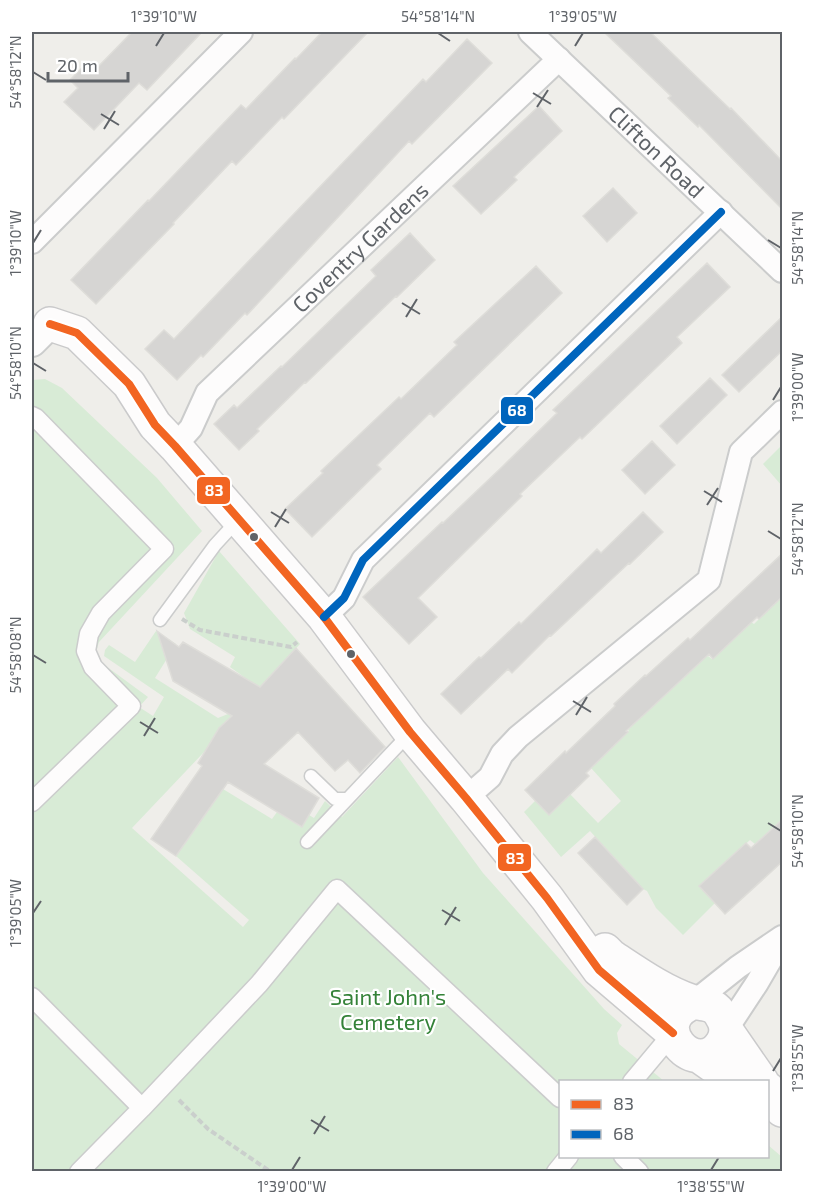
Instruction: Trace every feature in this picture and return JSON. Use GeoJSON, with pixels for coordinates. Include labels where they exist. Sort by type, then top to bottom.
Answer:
{"type":"FeatureCollection","features":[{"type":"Feature","properties":{"kind":"main road"},"geometry":{"type":"LineString","coordinates":[[38,324],[114,400],[174,433],[239,519],[334,608],[410,732],[478,788],[546,898],[599,970],[673,1033]]}},
{"type":"Feature","properties":{"kind":"main road"},"geometry":{"type":"LineString","coordinates":[[546,898],[611,956],[658,986],[694,1002],[709,1004],[722,1014],[726,1030],[724,1038],[715,1051],[699,1056]]}},
{"type":"Feature","properties":{"kind":"main road"},"geometry":{"type":"LineString","coordinates":[[694,1002],[686,1005],[675,1017],[672,1025],[675,1042],[681,1049],[699,1056],[733,1080]]}},
{"type":"Feature","properties":{"kind":"main road"},"geometry":{"type":"LineString","coordinates":[[726,1030],[761,1080]]}},
{"type":"Feature","properties":{"kind":"main road"},"geometry":{"type":"LineString","coordinates":[[769,1090],[783,1111]]}},
{"type":"Feature","properties":{"kind":"main road"},"geometry":{"type":"LineString","coordinates":[[769,1103],[783,1111]]}},
{"type":"Feature","properties":{"kind":"street"},"geometry":{"type":"LineString","coordinates":[[32,242],[241,32]]}},
{"type":"Feature","properties":{"kind":"street","name":"Clifton Road"},"geometry":{"type":"LineString","coordinates":[[530,32],[783,271]]}},
{"type":"Feature","properties":{"kind":"street","name":"Coventry Gardens"},"geometry":{"type":"LineString","coordinates":[[174,433],[207,393],[559,59]]}},
{"type":"Feature","properties":{"kind":"street"},"geometry":{"type":"LineString","coordinates":[[334,608],[363,560],[721,212]]}},
{"type":"Feature","properties":{"kind":"street"},"geometry":{"type":"LineString","coordinates":[[478,788],[502,754],[518,737],[709,580],[741,452],[783,412]]}},
{"type":"Feature","properties":{"kind":"street"},"geometry":{"type":"LineString","coordinates":[[32,416],[164,549],[101,613],[89,634],[86,651],[93,667],[131,706],[32,802]]}},
{"type":"Feature","properties":{"kind":"street"},"geometry":{"type":"LineString","coordinates":[[79,1172],[259,984],[337,889],[559,1096]]}},
{"type":"Feature","properties":{"kind":"street"},"geometry":{"type":"LineString","coordinates":[[694,1002],[738,967],[783,938]]}},
{"type":"Feature","properties":{"kind":"street"},"geometry":{"type":"LineString","coordinates":[[726,1030],[783,938]]}},
{"type":"Feature","properties":{"kind":"street"},"geometry":{"type":"LineString","coordinates":[[32,997],[142,1107]]}},
{"type":"Feature","properties":{"kind":"street"},"geometry":{"type":"LineString","coordinates":[[634,1080],[673,1033]]}},
{"type":"Feature","properties":{"kind":"street"},"geometry":{"type":"LineString","coordinates":[[556,1172],[567,1158]]}},
{"type":"Feature","properties":{"kind":"street"},"geometry":{"type":"LineString","coordinates":[[625,1158],[639,1172]]}},
{"type":"Feature","properties":{"kind":"lane"},"geometry":{"type":"LineString","coordinates":[[164,615],[214,545],[239,519]]}},
{"type":"Feature","properties":{"kind":"lane"},"geometry":{"type":"LineString","coordinates":[[307,842],[410,732]]}},
{"type":"Feature","properties":{"kind":"lane"},"geometry":{"type":"LineString","coordinates":[[311,776],[335,799],[346,799]]}},
{"type":"Feature","properties":{"kind":"path"},"geometry":{"type":"LineString","coordinates":[[164,615],[200,630],[291,647],[297,642]]}},
{"type":"Feature","properties":{"kind":"path"},"geometry":{"type":"LineString","coordinates":[[163,1085],[208,1129],[271,1172]]}},
{"type":"Feature","properties":{"kind":"green space","name":"Saint John's Cemetery"},"geometry":{"type":"Polygon","coordinates":[[[45,379],[62,388],[157,478],[202,531],[99,642],[96,652],[99,661],[148,697],[139,707],[153,716],[164,697],[104,656],[105,650],[109,645],[135,662],[156,631],[176,644],[155,678],[218,718],[228,714],[244,677],[230,667],[235,657],[190,629],[184,613],[219,551],[300,644],[223,724],[205,751],[132,828],[243,927],[249,920],[176,856],[223,789],[272,819],[277,812],[301,827],[309,815],[314,818],[325,801],[342,817],[398,757],[483,873],[604,1009],[622,1025],[617,1033],[619,1044],[663,1080],[559,1080],[559,1158],[769,1158],[769,1146],[782,1157],[782,1171],[32,1171],[32,380],[45,379]]]}},
{"type":"Feature","properties":{"kind":"green space"},"geometry":{"type":"Polygon","coordinates":[[[782,445],[782,486],[763,464],[782,445]]]}},
{"type":"Feature","properties":{"kind":"green space"},"geometry":{"type":"Polygon","coordinates":[[[782,596],[782,819],[755,844],[750,840],[700,886],[715,903],[683,935],[656,908],[647,891],[590,831],[561,857],[524,812],[535,801],[570,794],[598,823],[621,801],[591,768],[706,657],[713,659],[782,596]]]}},
{"type":"Feature","properties":{"kind":"building"},"geometry":{"type":"Polygon","coordinates":[[[132,32],[202,32],[147,90],[139,83],[94,130],[64,102],[78,88],[70,80],[84,66],[92,73],[132,32]]]}},
{"type":"Feature","properties":{"kind":"building"},"geometry":{"type":"Polygon","coordinates":[[[322,32],[368,32],[236,165],[232,161],[96,304],[71,280],[241,105],[246,109],[322,32]]]}},
{"type":"Feature","properties":{"kind":"building"},"geometry":{"type":"Polygon","coordinates":[[[604,32],[650,32],[731,108],[783,162],[783,210],[699,125],[698,127],[668,98],[671,96],[604,32]]]}},
{"type":"Feature","properties":{"kind":"building"},"geometry":{"type":"Polygon","coordinates":[[[467,39],[492,63],[412,144],[409,141],[247,315],[245,313],[203,357],[201,355],[177,380],[145,349],[164,330],[174,339],[423,79],[426,82],[467,39]]]}},
{"type":"Feature","properties":{"kind":"building"},"geometry":{"type":"Polygon","coordinates":[[[539,106],[562,131],[514,177],[517,180],[481,214],[453,186],[539,106]]]}},
{"type":"Feature","properties":{"kind":"building"},"geometry":{"type":"Polygon","coordinates":[[[613,188],[637,213],[607,242],[583,216],[613,188]]]}},
{"type":"Feature","properties":{"kind":"building"},"geometry":{"type":"Polygon","coordinates":[[[410,233],[435,260],[305,382],[239,450],[214,424],[234,405],[237,408],[282,367],[376,276],[371,270],[410,233]]]}},
{"type":"Feature","properties":{"kind":"building"},"geometry":{"type":"Polygon","coordinates":[[[707,263],[730,287],[677,337],[682,343],[582,439],[580,437],[520,494],[522,496],[418,598],[437,617],[409,644],[363,597],[503,466],[557,413],[553,410],[707,263]]]}},
{"type":"Feature","properties":{"kind":"building"},"geometry":{"type":"Polygon","coordinates":[[[536,266],[562,293],[434,417],[430,413],[377,465],[381,469],[312,537],[285,509],[323,473],[321,471],[457,345],[454,342],[536,266]]]}},
{"type":"Feature","properties":{"kind":"building"},"geometry":{"type":"Polygon","coordinates":[[[783,316],[783,350],[739,392],[722,375],[783,316]]]}},
{"type":"Feature","properties":{"kind":"building"},"geometry":{"type":"Polygon","coordinates":[[[710,378],[727,395],[677,444],[660,426],[710,378]]]}},
{"type":"Feature","properties":{"kind":"building"},"geometry":{"type":"Polygon","coordinates":[[[652,441],[675,465],[645,494],[622,470],[652,441]]]}},
{"type":"Feature","properties":{"kind":"building"},"geometry":{"type":"Polygon","coordinates":[[[643,512],[663,532],[550,635],[512,673],[508,669],[461,714],[441,694],[519,622],[521,624],[597,549],[601,553],[643,512]]]}},
{"type":"Feature","properties":{"kind":"building"},"geometry":{"type":"Polygon","coordinates":[[[783,553],[783,596],[713,659],[709,654],[626,731],[628,732],[586,773],[589,776],[549,815],[525,790],[645,675],[688,638],[690,640],[783,553]]]}},
{"type":"Feature","properties":{"kind":"building"},"geometry":{"type":"Polygon","coordinates":[[[157,631],[179,647],[183,642],[260,687],[296,648],[385,747],[360,773],[348,760],[335,771],[298,732],[264,764],[319,798],[302,827],[228,782],[176,856],[151,839],[202,766],[198,763],[219,728],[232,716],[173,681],[157,631]]]}},
{"type":"Feature","properties":{"kind":"building"},"geometry":{"type":"Polygon","coordinates":[[[783,819],[783,861],[725,914],[699,886],[746,843],[751,848],[783,819]]]}},
{"type":"Feature","properties":{"kind":"building"},"geometry":{"type":"Polygon","coordinates":[[[595,837],[643,889],[627,905],[578,853],[595,837]]]}},
{"type":"Feature","properties":{"kind":"transit line","name":"68"},"geometry":{"type":"LineString","coordinates":[[324,617],[344,598],[363,560],[721,212]]}},
{"type":"Feature","properties":{"kind":"transit line","name":"83"},"geometry":{"type":"LineString","coordinates":[[50,324],[77,333],[129,384],[155,425],[324,617],[410,732],[547,898],[599,970],[673,1033]]}}]}
